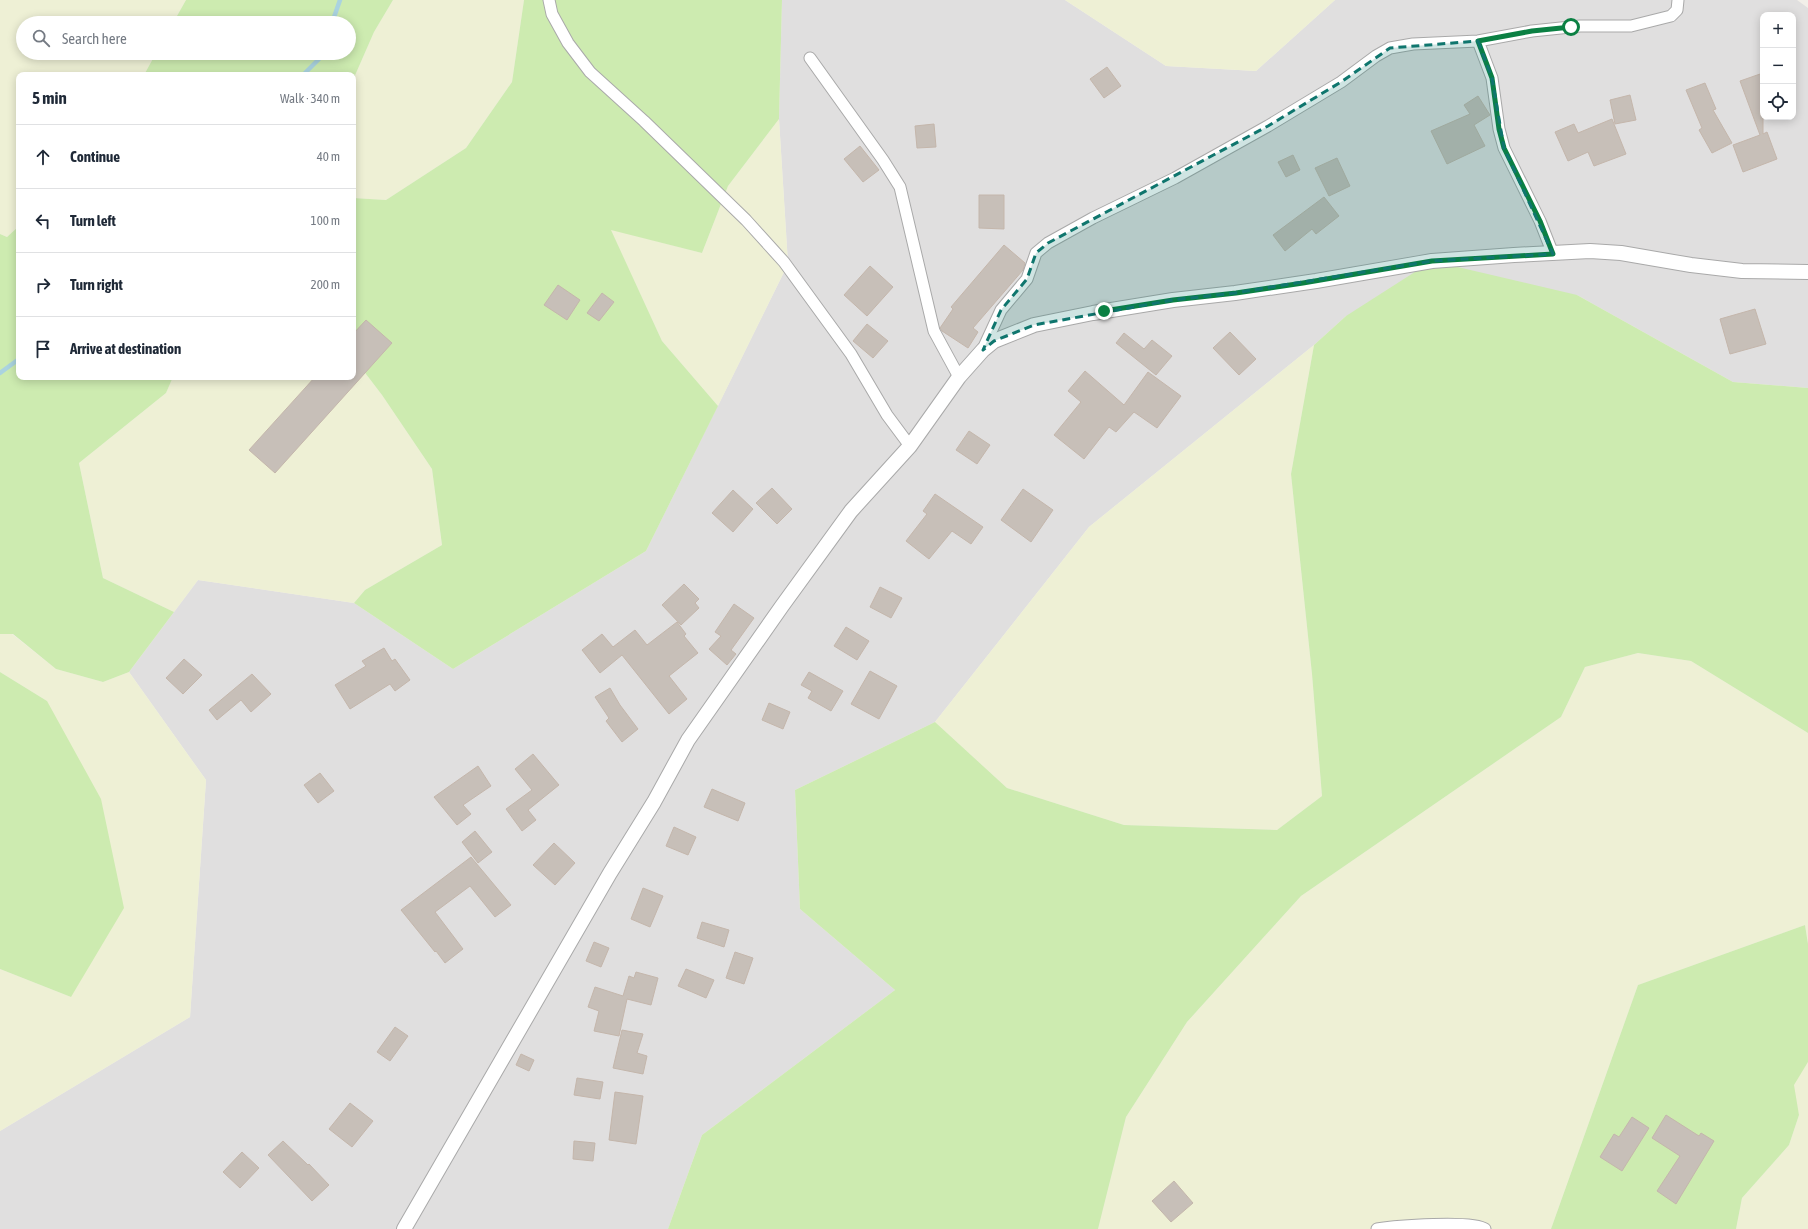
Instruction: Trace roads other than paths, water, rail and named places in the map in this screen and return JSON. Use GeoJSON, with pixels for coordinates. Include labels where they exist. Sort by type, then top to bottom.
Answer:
{"type":"FeatureCollection","features":[{"type":"Feature","properties":{"kind":"street"},"geometry":{"type":"LineString","coordinates":[[549,0],[552,14],[568,43],[590,72],[644,121],[746,220],[784,262],[851,354],[887,415],[910,446]]}},
{"type":"Feature","properties":{"kind":"street"},"geometry":{"type":"LineString","coordinates":[[983,350],[1001,310],[1027,279],[1036,253],[1048,243],[1093,218],[1175,178],[1268,126],[1342,82],[1376,56],[1390,48],[1413,44],[1478,41],[1532,31],[1580,26],[1631,26],[1671,16],[1677,10],[1678,0]]}},
{"type":"Feature","properties":{"kind":"street"},"geometry":{"type":"LineString","coordinates":[[1478,41],[1492,78],[1499,129],[1504,148],[1540,221],[1553,254]]}},
{"type":"Feature","properties":{"kind":"street"},"geometry":{"type":"LineString","coordinates":[[810,58],[883,160],[900,187],[934,331],[959,377]]}},
{"type":"Feature","properties":{"kind":"street"},"geometry":{"type":"LineString","coordinates":[[404,1229],[610,872],[654,802],[688,740],[851,511],[910,446],[959,377],[983,350],[994,341],[1034,325],[1093,313],[1173,300],[1236,293],[1316,281],[1432,261],[1590,251],[1621,253],[1691,265],[1742,271],[1808,272]]}},
{"type":"Feature","properties":{"kind":"street"},"geometry":{"type":"LineString","coordinates":[[1377,1229],[1401,1225],[1463,1225],[1482,1227],[1485,1229]]}},
{"type":"Feature","properties":{"kind":"waterway"},"geometry":{"type":"LineString","coordinates":[[334,16],[340,0]]}},
{"type":"Feature","properties":{"kind":"waterway"},"geometry":{"type":"LineString","coordinates":[[306,72],[318,60]]}},
{"type":"Feature","properties":{"kind":"waterway"},"geometry":{"type":"LineString","coordinates":[[0,373],[16,361]]}}]}
